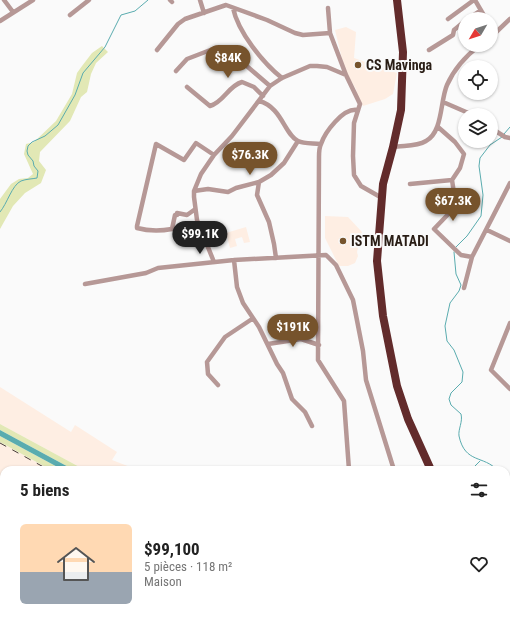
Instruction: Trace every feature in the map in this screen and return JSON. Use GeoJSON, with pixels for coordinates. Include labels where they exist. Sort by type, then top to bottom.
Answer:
{"type":"FeatureCollection","features":[{"type":"Feature","properties":{"kind":"highway"},"geometry":{"type":"LineString","coordinates":[[397,0],[404,69],[401,110],[383,184],[377,261],[383,316],[397,386],[408,419],[429,466]]}},
{"type":"Feature","properties":{"kind":"street"},"geometry":{"type":"LineString","coordinates":[[4,0],[13,12]]}},
{"type":"Feature","properties":{"kind":"street"},"geometry":{"type":"LineString","coordinates":[[0,21],[34,0]]}},
{"type":"Feature","properties":{"kind":"street"},"geometry":{"type":"LineString","coordinates":[[70,15],[89,0]]}},
{"type":"Feature","properties":{"kind":"street"},"geometry":{"type":"LineString","coordinates":[[200,0],[204,13]]}},
{"type":"Feature","properties":{"kind":"street"},"geometry":{"type":"LineString","coordinates":[[448,18],[474,0],[481,10],[478,12]]}},
{"type":"Feature","properties":{"kind":"street"},"geometry":{"type":"LineString","coordinates":[[157,50],[178,24],[185,18],[222,6],[233,8],[267,20],[303,35],[330,33]]}},
{"type":"Feature","properties":{"kind":"street"},"geometry":{"type":"LineString","coordinates":[[233,8],[237,22],[262,60],[282,78]]}},
{"type":"Feature","properties":{"kind":"street"},"geometry":{"type":"LineString","coordinates":[[328,8],[330,33],[346,75],[360,104],[354,123],[354,174],[361,186],[382,198]]}},
{"type":"Feature","properties":{"kind":"street"},"geometry":{"type":"LineString","coordinates":[[498,30],[510,19]]}},
{"type":"Feature","properties":{"kind":"street"},"geometry":{"type":"LineString","coordinates":[[429,50],[453,34],[454,30],[458,27]]}},
{"type":"Feature","properties":{"kind":"street"},"geometry":{"type":"LineString","coordinates":[[176,71],[187,59],[213,49],[227,49],[270,86]]}},
{"type":"Feature","properties":{"kind":"street"},"geometry":{"type":"LineString","coordinates":[[393,147],[415,145],[427,141],[434,134],[438,126],[447,85],[471,52]]}},
{"type":"Feature","properties":{"kind":"street"},"geometry":{"type":"LineString","coordinates":[[214,262],[194,210],[194,191],[201,174],[214,155],[232,136],[270,86],[282,78],[310,66],[326,67],[346,75]]}},
{"type":"Feature","properties":{"kind":"street"},"geometry":{"type":"LineString","coordinates":[[188,87],[210,106],[216,104],[231,87],[242,82],[254,87],[263,96]]}},
{"type":"Feature","properties":{"kind":"street"},"geometry":{"type":"LineString","coordinates":[[259,101],[267,103],[275,111],[298,141],[320,144]]}},
{"type":"Feature","properties":{"kind":"street"},"geometry":{"type":"LineString","coordinates":[[443,102],[458,108]]}},
{"type":"Feature","properties":{"kind":"street"},"geometry":{"type":"LineString","coordinates":[[348,466],[346,452],[345,405],[342,397],[320,363],[318,344],[319,345],[319,157],[320,144],[334,123],[351,109],[357,110]]}},
{"type":"Feature","properties":{"kind":"street"},"geometry":{"type":"LineString","coordinates":[[438,126],[455,142],[464,154],[460,168],[452,180],[456,206],[434,229],[461,255],[472,257]]}},
{"type":"Feature","properties":{"kind":"street"},"geometry":{"type":"LineString","coordinates":[[194,191],[208,190],[228,192],[236,188],[259,182],[284,163],[298,141]]}},
{"type":"Feature","properties":{"kind":"street"},"geometry":{"type":"LineString","coordinates":[[194,210],[188,215],[177,213],[177,215],[175,215],[172,229],[161,231],[142,229],[138,228],[137,226],[156,144],[184,160],[196,143],[214,155]]}},
{"type":"Feature","properties":{"kind":"street"},"geometry":{"type":"LineString","coordinates":[[410,184],[452,180]]}},
{"type":"Feature","properties":{"kind":"street"},"geometry":{"type":"LineString","coordinates":[[259,182],[256,195],[269,222],[276,258]]}},
{"type":"Feature","properties":{"kind":"street"},"geometry":{"type":"LineString","coordinates":[[464,288],[472,257],[509,187]]}},
{"type":"Feature","properties":{"kind":"street"},"geometry":{"type":"LineString","coordinates":[[487,230],[510,241]]}},
{"type":"Feature","properties":{"kind":"street"},"geometry":{"type":"LineString","coordinates":[[85,284],[146,273],[158,268],[234,260],[319,254],[326,255],[336,265],[353,300],[363,352],[363,367],[366,380],[393,466]]}},
{"type":"Feature","properties":{"kind":"street"},"geometry":{"type":"LineString","coordinates":[[234,260],[237,287],[243,303],[268,344],[285,378],[292,399],[305,412],[312,426]]}},
{"type":"Feature","properties":{"kind":"street"},"geometry":{"type":"LineString","coordinates":[[218,385],[208,374],[207,362],[210,356],[225,337],[252,319]]}},
{"type":"Feature","properties":{"kind":"street"},"geometry":{"type":"LineString","coordinates":[[510,325],[491,370],[510,389]]}},
{"type":"Feature","properties":{"kind":"street"},"geometry":{"type":"LineString","coordinates":[[268,344],[301,339],[319,345]]}},
{"type":"Feature","properties":{"kind":"shaded area","name":"CS Mavinga"},"geometry":{"type":"Polygon","coordinates":[[[346,27],[356,32],[354,58],[397,73],[393,94],[385,99],[363,106],[358,98],[356,89],[345,71],[335,30],[346,27]]]}},
{"type":"Feature","properties":{"kind":"shaded area","name":"ISTM MATADI"},"geometry":{"type":"Polygon","coordinates":[[[325,216],[348,217],[362,232],[357,252],[358,256],[355,263],[348,266],[339,266],[325,238],[325,216]]]}},
{"type":"Feature","properties":{"kind":"shaded area"},"geometry":{"type":"Polygon","coordinates":[[[246,227],[250,242],[244,243],[242,237],[235,239],[237,246],[230,248],[226,233],[246,227]]]}},
{"type":"Feature","properties":{"kind":"shaded area"},"geometry":{"type":"Polygon","coordinates":[[[0,387],[71,432],[75,425],[117,452],[112,460],[128,466],[78,466],[0,424],[0,387]]]}},
{"type":"Feature","properties":{"kind":"shaded area"},"geometry":{"type":"Polygon","coordinates":[[[0,442],[44,466],[0,466],[0,442]]]}},
{"type":"Feature","properties":{"kind":"green space"},"geometry":{"type":"Polygon","coordinates":[[[102,46],[108,52],[96,63],[91,74],[87,92],[81,97],[70,121],[40,152],[39,161],[46,170],[41,183],[25,193],[13,206],[0,229],[0,199],[11,184],[19,179],[28,178],[33,174],[24,154],[26,144],[34,142],[56,121],[72,94],[77,73],[92,53],[102,46]]]}},
{"type":"Feature","properties":{"kind":"green space"},"geometry":{"type":"Polygon","coordinates":[[[0,424],[78,466],[67,466],[0,430],[0,424]]]}},
{"type":"Feature","properties":{"kind":"green space"},"geometry":{"type":"Polygon","coordinates":[[[0,436],[56,466],[44,466],[0,442],[0,436]]]}},
{"type":"Feature","properties":{"kind":"water"},"geometry":{"type":"Polygon","coordinates":[[[0,430],[67,466],[56,466],[0,436],[0,430]]]}},
{"type":"Feature","properties":{"kind":"waterway"},"geometry":{"type":"LineString","coordinates":[[0,212],[12,190],[18,183],[23,180],[37,178],[38,171],[28,155],[28,146],[32,142],[45,136],[58,125],[75,95],[83,73],[105,47],[121,15],[135,11],[148,0]]}},
{"type":"Feature","properties":{"kind":"waterway"},"geometry":{"type":"LineString","coordinates":[[504,134],[510,127]]}},
{"type":"Feature","properties":{"kind":"waterway"},"geometry":{"type":"LineString","coordinates":[[456,247],[467,236],[481,216],[483,195],[479,166],[480,158],[490,145],[502,137]]}},
{"type":"Feature","properties":{"kind":"waterway"},"geometry":{"type":"LineString","coordinates":[[454,252],[456,274],[461,285],[459,291],[450,303],[445,326],[447,341],[454,350],[463,372],[462,382],[451,393],[449,399],[451,405],[461,414],[459,436],[462,445],[470,455],[493,466]]}},
{"type":"Feature","properties":{"kind":"waterway"},"geometry":{"type":"LineString","coordinates":[[475,466],[480,461]]}},
{"type":"Feature","properties":{"kind":"railway"},"geometry":{"type":"LineString","coordinates":[[0,443],[42,466]]}},
{"type":"Feature","properties":{"kind":"place","name":"CS Mavinga"},"geometry":{"type":"Point","coordinates":[358,65]}},
{"type":"Feature","properties":{"kind":"place","name":"ISTM MATADI"},"geometry":{"type":"Point","coordinates":[343,241]}}]}
